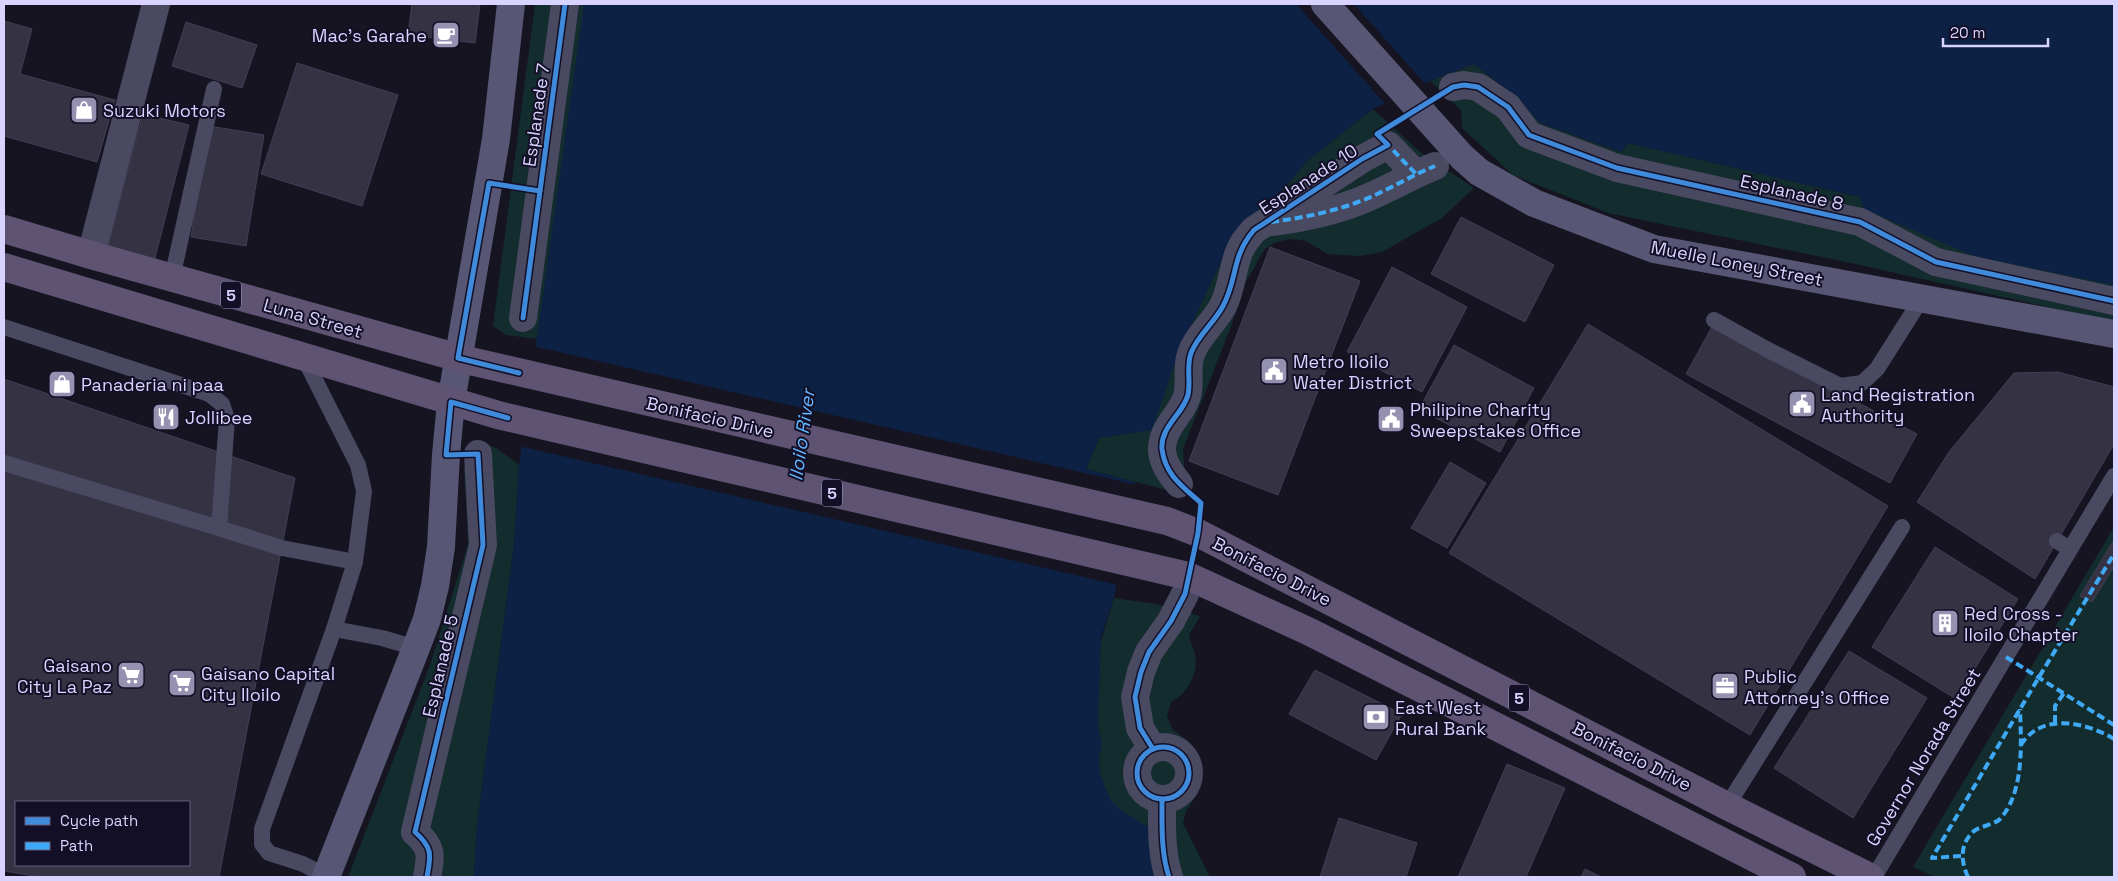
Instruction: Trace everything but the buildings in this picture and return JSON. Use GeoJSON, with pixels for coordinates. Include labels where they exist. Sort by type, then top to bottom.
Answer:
{"type":"FeatureCollection","features":[{"type":"Feature","properties":{"kind":"main road","name":"Luna Street"},"geometry":{"type":"LineString","coordinates":[[4,229],[172,278],[508,371]]}},
{"type":"Feature","properties":{"kind":"main road","name":"5"},"geometry":{"type":"LineString","coordinates":[[4,267],[451,402]]}},
{"type":"Feature","properties":{"kind":"main road","name":"Bonifacio Drive"},"geometry":{"type":"LineString","coordinates":[[508,371],[1167,521],[1206,538],[1727,806],[1870,877]]}},
{"type":"Feature","properties":{"kind":"main road","name":"Bonifacio Drive"},"geometry":{"type":"LineString","coordinates":[[451,402],[498,415],[1188,576],[1310,632],[1792,877]]}},
{"type":"Feature","properties":{"kind":"street"},"geometry":{"type":"LineString","coordinates":[[91,255],[156,4]]}},
{"type":"Feature","properties":{"kind":"street"},"geometry":{"type":"LineString","coordinates":[[326,877],[416,648],[427,618],[435,586],[441,547],[451,402],[496,139],[511,4]]}},
{"type":"Feature","properties":{"kind":"street","name":"Esplanade 7"},"geometry":{"type":"LineString","coordinates":[[523,318],[565,4]]}},
{"type":"Feature","properties":{"kind":"street","name":"Muelle Loney Street"},"geometry":{"type":"LineString","coordinates":[[1325,4],[1433,126],[1479,172],[1526,198],[1654,249],[2114,334]]}},
{"type":"Feature","properties":{"kind":"street","name":"Esplanade 8"},"geometry":{"type":"LineString","coordinates":[[1465,87],[1508,107],[1528,135],[1617,168],[1860,222],[1936,262],[2114,301]]}},
{"type":"Feature","properties":{"kind":"street","name":"Esplanade 10"},"geometry":{"type":"LineString","coordinates":[[1179,484],[1167,469],[1162,447],[1168,427],[1188,395],[1188,368],[1191,354],[1201,336],[1217,317],[1224,304],[1238,255],[1244,242],[1254,230],[1388,145],[1425,170],[1362,200],[1309,217],[1266,223]]}},
{"type":"Feature","properties":{"kind":"street","name":"Esplanade 5"},"geometry":{"type":"LineString","coordinates":[[427,877],[431,856],[427,842],[415,832],[483,545],[478,454]]}},
{"type":"Feature","properties":{"kind":"street"},"geometry":{"type":"LineString","coordinates":[[1153,749],[1140,728],[1135,697],[1141,672],[1149,652],[1171,621],[1185,594]]}},
{"type":"Feature","properties":{"kind":"street"},"geometry":{"type":"LineString","coordinates":[[1161,747],[1177,751],[1188,764],[1189,772],[1184,789],[1171,799],[1162,800],[1145,794],[1139,787],[1136,778],[1139,761],[1145,754],[1161,747]]}},
{"type":"Feature","properties":{"kind":"street"},"geometry":{"type":"LineString","coordinates":[[1162,800],[1163,842],[1169,877]]}},
{"type":"Feature","properties":{"kind":"lane"},"geometry":{"type":"LineString","coordinates":[[172,278],[214,89]]}},
{"type":"Feature","properties":{"kind":"lane"},"geometry":{"type":"LineString","coordinates":[[1714,320],[1840,386],[1862,383],[1877,369],[1922,298]]}},
{"type":"Feature","properties":{"kind":"lane"},"geometry":{"type":"LineString","coordinates":[[4,327],[209,394],[222,404],[227,419],[219,528]]}},
{"type":"Feature","properties":{"kind":"lane"},"geometry":{"type":"LineString","coordinates":[[304,358],[358,465],[364,491],[355,562],[334,629],[262,829],[262,844],[269,853],[302,864],[326,877]]}},
{"type":"Feature","properties":{"kind":"lane"},"geometry":{"type":"LineString","coordinates":[[4,464],[282,548],[355,562]]}},
{"type":"Feature","properties":{"kind":"lane","name":"Governor Norada Street"},"geometry":{"type":"LineString","coordinates":[[1874,877],[2063,545],[2114,476]]}},
{"type":"Feature","properties":{"kind":"lane"},"geometry":{"type":"LineString","coordinates":[[1727,806],[1902,527]]}},
{"type":"Feature","properties":{"kind":"lane"},"geometry":{"type":"LineString","coordinates":[[334,629],[382,638],[416,648]]}},
{"type":"Feature","properties":{"kind":"green space"},"geometry":{"type":"Polygon","coordinates":[[[535,4],[628,4],[537,339],[506,335],[493,326],[535,4]]]}},
{"type":"Feature","properties":{"kind":"green space"},"geometry":{"type":"Polygon","coordinates":[[[1474,64],[1513,94],[1541,123],[1621,152],[1628,143],[2114,256],[2114,322],[1851,263],[1608,213],[1513,175],[1462,128],[1461,110],[1430,81],[1474,64]]]}},
{"type":"Feature","properties":{"kind":"green space"},"geometry":{"type":"Polygon","coordinates":[[[1373,109],[1420,152],[1474,188],[1442,218],[1382,252],[1359,256],[1328,254],[1306,241],[1290,239],[1274,243],[1265,249],[1244,285],[1232,324],[1183,449],[1186,495],[1086,469],[1099,438],[1187,334],[1225,253],[1245,224],[1277,197],[1307,161],[1373,109]]]}},
{"type":"Feature","properties":{"kind":"green space"},"geometry":{"type":"Polygon","coordinates":[[[472,439],[496,448],[519,465],[514,544],[477,825],[474,877],[348,877],[430,665],[468,544],[464,469],[472,439]]]}},
{"type":"Feature","properties":{"kind":"green space"},"geometry":{"type":"Polygon","coordinates":[[[2114,527],[2114,877],[1934,877],[1913,867],[2114,527]]]}},
{"type":"Feature","properties":{"kind":"green space"},"geometry":{"type":"Polygon","coordinates":[[[1114,598],[1156,604],[1200,616],[1189,635],[1196,662],[1193,676],[1182,694],[1171,702],[1167,716],[1173,730],[1190,742],[1199,758],[1201,776],[1196,796],[1186,811],[1183,823],[1210,877],[1108,877],[1069,748],[1114,598]]]}},
{"type":"Feature","properties":{"kind":"water","name":"Iloilo River"},"geometry":{"type":"Polygon","coordinates":[[[584,4],[2114,4],[2114,285],[1974,256],[1864,209],[1860,197],[1628,143],[1621,152],[1541,123],[1513,94],[1474,64],[1430,81],[1373,109],[1307,161],[1277,197],[1245,224],[1225,253],[1179,351],[1152,430],[1099,438],[1086,469],[1135,482],[1114,598],[1101,637],[1098,727],[1102,743],[1099,758],[1100,773],[1111,800],[1121,810],[1150,828],[1156,877],[474,877],[477,825],[514,544],[519,465],[584,4]]]}},
{"type":"Feature","properties":{"kind":"pier"},"geometry":{"type":"Polygon","coordinates":[[[1296,4],[1354,4],[1426,85],[1386,105],[1296,4]]]}},
{"type":"Feature","properties":{"kind":"pier"},"geometry":{"type":"Polygon","coordinates":[[[533,346],[1137,485],[1118,585],[519,446],[533,346]]]}},
{"type":"Feature","properties":{"kind":"marked path"},"geometry":{"type":"LineString","coordinates":[[1384,147],[1388,145],[1416,174]]}},
{"type":"Feature","properties":{"kind":"marked path"},"geometry":{"type":"LineString","coordinates":[[1271,222],[1294,219],[1350,205],[1435,166]]}},
{"type":"Feature","properties":{"kind":"marked path"},"geometry":{"type":"LineString","coordinates":[[1961,856],[1932,858],[2114,554]]}},
{"type":"Feature","properties":{"kind":"marked path"},"geometry":{"type":"LineString","coordinates":[[2006,657],[2114,725]]}},
{"type":"Feature","properties":{"kind":"marked path"},"geometry":{"type":"LineString","coordinates":[[2055,723],[2055,706],[2064,693]]}},
{"type":"Feature","properties":{"kind":"marked path"},"geometry":{"type":"LineString","coordinates":[[1968,877],[1963,853],[1969,836],[1974,831],[1999,820],[2013,797],[2020,765],[2020,709]]}},
{"type":"Feature","properties":{"kind":"marked path"},"geometry":{"type":"LineString","coordinates":[[2021,745],[2040,728],[2064,723],[2090,728],[2114,739]]}},
{"type":"Feature","properties":{"kind":"cycle path"},"geometry":{"type":"LineString","coordinates":[[523,318],[565,4]]}},
{"type":"Feature","properties":{"kind":"cycle path"},"geometry":{"type":"LineString","coordinates":[[1153,749],[1140,728],[1135,697],[1141,672],[1149,652],[1171,621],[1185,594],[1198,533],[1201,503],[1176,480],[1167,466],[1162,449],[1162,441],[1168,427],[1182,408],[1188,395],[1191,353],[1198,340],[1223,306],[1228,296],[1242,249],[1254,230],[1362,159],[1388,145],[1377,134],[1453,87],[1464,85],[1478,87],[1508,107],[1529,135],[1617,168],[1860,222],[1936,262],[2114,301]]}},
{"type":"Feature","properties":{"kind":"cycle path"},"geometry":{"type":"LineString","coordinates":[[519,373],[458,358],[489,183],[540,191]]}},
{"type":"Feature","properties":{"kind":"cycle path"},"geometry":{"type":"LineString","coordinates":[[427,877],[430,857],[428,847],[415,832],[483,545],[478,454],[446,455],[451,402],[508,418]]}},
{"type":"Feature","properties":{"kind":"cycle path"},"geometry":{"type":"LineString","coordinates":[[1158,747],[1168,747],[1182,754],[1189,768],[1189,773],[1189,778],[1182,792],[1168,799],[1158,799],[1148,795],[1141,788],[1137,778],[1137,768],[1141,758],[1148,751],[1158,747]]}},
{"type":"Feature","properties":{"kind":"cycle path"},"geometry":{"type":"LineString","coordinates":[[1162,800],[1163,849],[1169,877]]}},
{"type":"Feature","properties":{"kind":"place","name":"Mac's Garahe"},"geometry":{"type":"Point","coordinates":[446,35]}},
{"type":"Feature","properties":{"kind":"place","name":"Suzuki Motors"},"geometry":{"type":"Point","coordinates":[84,110]}},
{"type":"Feature","properties":{"kind":"place","name":"Metro Iloilo Water District"},"geometry":{"type":"Point","coordinates":[1274,371]}},
{"type":"Feature","properties":{"kind":"place","name":"Panaderia ni paa"},"geometry":{"type":"Point","coordinates":[62,384]}},
{"type":"Feature","properties":{"kind":"place","name":"Land Registration Authority"},"geometry":{"type":"Point","coordinates":[1802,404]}},
{"type":"Feature","properties":{"kind":"place","name":"Jollibee"},"geometry":{"type":"Point","coordinates":[166,417]}},
{"type":"Feature","properties":{"kind":"place","name":"Philipine Charity Sweepstakes Office"},"geometry":{"type":"Point","coordinates":[1391,419]}},
{"type":"Feature","properties":{"kind":"place","name":"Red Cross - Iloilo Chapter"},"geometry":{"type":"Point","coordinates":[1945,623]}},
{"type":"Feature","properties":{"kind":"place","name":"Gaisano City La Paz"},"geometry":{"type":"Point","coordinates":[131,675]}},
{"type":"Feature","properties":{"kind":"place","name":"Gaisano Capital City Iloilo"},"geometry":{"type":"Point","coordinates":[182,683]}},
{"type":"Feature","properties":{"kind":"place","name":"Public Attorney's Office"},"geometry":{"type":"Point","coordinates":[1725,686]}},
{"type":"Feature","properties":{"kind":"place","name":"East West Rural Bank"},"geometry":{"type":"Point","coordinates":[1376,717]}}]}
